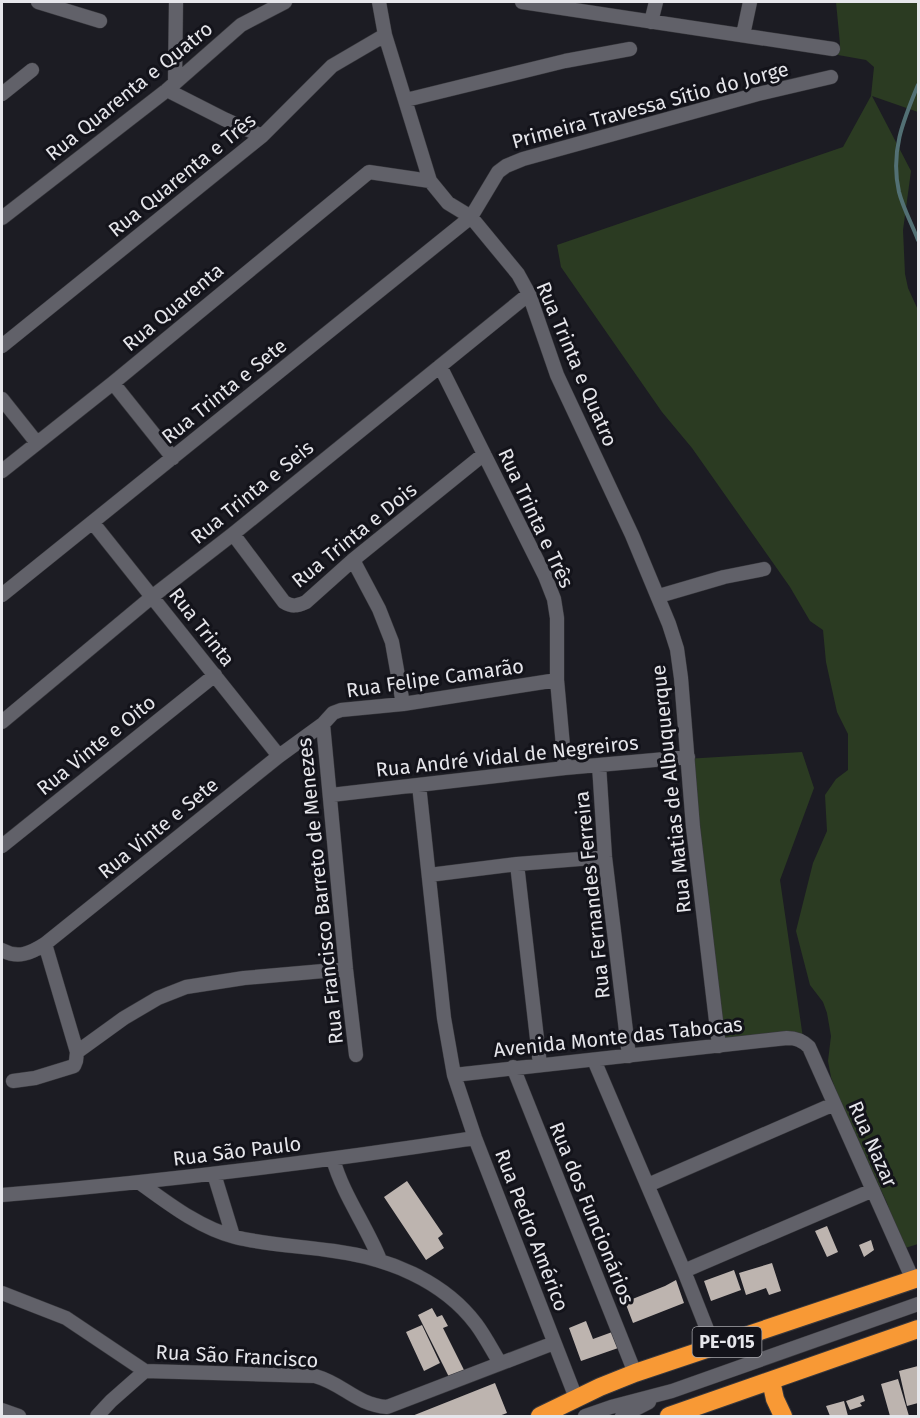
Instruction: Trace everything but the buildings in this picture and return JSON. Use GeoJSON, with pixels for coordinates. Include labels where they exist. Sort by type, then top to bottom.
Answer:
{"type":"FeatureCollection","features":[{"type":"Feature","properties":{"kind":"highway","name":"PE-015"},"geometry":{"type":"LineString","coordinates":[[540,1416],[635,1373],[916,1279]]}},
{"type":"Feature","properties":{"kind":"highway","name":"PE-015"},"geometry":{"type":"LineString","coordinates":[[669,1416],[918,1329]]}},
{"type":"Feature","properties":{"kind":"highway"},"geometry":{"type":"LineString","coordinates":[[771,1381],[775,1399],[783,1416]]}},
{"type":"Feature","properties":{"kind":"street"},"geometry":{"type":"LineString","coordinates":[[38,2],[100,21]]}},
{"type":"Feature","properties":{"kind":"street"},"geometry":{"type":"LineString","coordinates":[[176,2],[171,86],[224,119],[262,136]]}},
{"type":"Feature","properties":{"kind":"street","name":"Rua Quarenta e Quatro"},"geometry":{"type":"LineString","coordinates":[[2,218],[171,86],[241,25],[285,2]]}},
{"type":"Feature","properties":{"kind":"street"},"geometry":{"type":"LineString","coordinates":[[378,2],[385,35],[430,181]]}},
{"type":"Feature","properties":{"kind":"street"},"geometry":{"type":"LineString","coordinates":[[522,2],[563,4],[651,22],[833,49]]}},
{"type":"Feature","properties":{"kind":"street"},"geometry":{"type":"LineString","coordinates":[[651,22],[656,2]]}},
{"type":"Feature","properties":{"kind":"street"},"geometry":{"type":"LineString","coordinates":[[743,35],[750,2]]}},
{"type":"Feature","properties":{"kind":"street","name":"Rua Quarenta e Três"},"geometry":{"type":"LineString","coordinates":[[2,346],[262,136],[332,66],[385,35]]}},
{"type":"Feature","properties":{"kind":"street"},"geometry":{"type":"LineString","coordinates":[[406,100],[565,61],[630,49]]}},
{"type":"Feature","properties":{"kind":"street"},"geometry":{"type":"LineString","coordinates":[[2,94],[32,70]]}},
{"type":"Feature","properties":{"kind":"street","name":"Primeira Travessa Sítio do Jorge"},"geometry":{"type":"LineString","coordinates":[[471,217],[498,172],[523,159],[758,94],[831,77]]}},
{"type":"Feature","properties":{"kind":"street","name":"Rua Quarenta"},"geometry":{"type":"LineString","coordinates":[[2,471],[113,383],[369,172],[430,181]]}},
{"type":"Feature","properties":{"kind":"street","name":"Rua Trinta e Quatro"},"geometry":{"type":"LineString","coordinates":[[430,181],[448,203],[471,217],[512,266],[529,294],[557,375],[632,536]]}},
{"type":"Feature","properties":{"kind":"street","name":"Rua Trinta e Sete"},"geometry":{"type":"LineString","coordinates":[[2,595],[471,217]]}},
{"type":"Feature","properties":{"kind":"street","name":"Rua Trinta e Seis"},"geometry":{"type":"LineString","coordinates":[[2,722],[153,596],[529,294]]}},
{"type":"Feature","properties":{"kind":"street","name":"Rua Trinta e Três"},"geometry":{"type":"LineString","coordinates":[[440,366],[554,598],[558,618],[557,680],[565,768]]}},
{"type":"Feature","properties":{"kind":"street"},"geometry":{"type":"LineString","coordinates":[[113,383],[173,458]]}},
{"type":"Feature","properties":{"kind":"street"},"geometry":{"type":"LineString","coordinates":[[2,399],[37,443]]}},
{"type":"Feature","properties":{"kind":"street","name":"Rua Trinta e Dois"},"geometry":{"type":"LineString","coordinates":[[233,534],[284,602],[290,606],[306,602],[353,560],[484,454]]}},
{"type":"Feature","properties":{"kind":"street","name":"Rua Trinta"},"geometry":{"type":"LineString","coordinates":[[93,523],[279,756]]}},
{"type":"Feature","properties":{"kind":"street","name":"Rua Matias de Albuquerque"},"geometry":{"type":"LineString","coordinates":[[632,536],[659,596],[677,649],[693,827],[719,1046]]}},
{"type":"Feature","properties":{"kind":"street"},"geometry":{"type":"LineString","coordinates":[[353,560],[367,583],[392,642],[403,704]]}},
{"type":"Feature","properties":{"kind":"street"},"geometry":{"type":"LineString","coordinates":[[659,596],[724,577],[764,569]]}},
{"type":"Feature","properties":{"kind":"street","name":"Rua Vinte e Oito"},"geometry":{"type":"LineString","coordinates":[[2,846],[215,675]]}},
{"type":"Feature","properties":{"kind":"street","name":"Rua Felipe Camarão"},"geometry":{"type":"LineString","coordinates":[[323,724],[333,713],[341,710],[403,704],[557,680]]}},
{"type":"Feature","properties":{"kind":"street","name":"Rua Vinte e Sete"},"geometry":{"type":"LineString","coordinates":[[8,952],[26,954],[45,944],[279,756],[323,724]]}},
{"type":"Feature","properties":{"kind":"street","name":"Rua Francisco Barreto de Menezes"},"geometry":{"type":"LineString","coordinates":[[323,724],[356,1055]]}},
{"type":"Feature","properties":{"kind":"street","name":"Rua André Vidal de Negreiros"},"geometry":{"type":"LineString","coordinates":[[331,795],[565,768],[688,757]]}},
{"type":"Feature","properties":{"kind":"street","name":"Rua Fernandes Ferreira"},"geometry":{"type":"LineString","coordinates":[[599,765],[604,857],[629,1056]]}},
{"type":"Feature","properties":{"kind":"street","name":"Rua Pedro Américo"},"geometry":{"type":"LineString","coordinates":[[419,785],[444,1018],[454,1075],[576,1398]]}},
{"type":"Feature","properties":{"kind":"street"},"geometry":{"type":"LineString","coordinates":[[429,875],[517,864],[604,857]]}},
{"type":"Feature","properties":{"kind":"street"},"geometry":{"type":"LineString","coordinates":[[517,864],[540,1065]]}},
{"type":"Feature","properties":{"kind":"street"},"geometry":{"type":"LineString","coordinates":[[13,1082],[74,1066],[76,1061],[76,1052],[45,944]]}},
{"type":"Feature","properties":{"kind":"street"},"geometry":{"type":"LineString","coordinates":[[76,1052],[132,1012],[186,987],[244,978],[346,969]]}},
{"type":"Feature","properties":{"kind":"street","name":"Avenida Monte das Tabocas"},"geometry":{"type":"LineString","coordinates":[[454,1075],[787,1038]]}},
{"type":"Feature","properties":{"kind":"street","name":"Rua Nazar"},"geometry":{"type":"LineString","coordinates":[[787,1038],[796,1038],[809,1047],[916,1279]]}},
{"type":"Feature","properties":{"kind":"street"},"geometry":{"type":"LineString","coordinates":[[594,1060],[684,1270],[714,1347]]}},
{"type":"Feature","properties":{"kind":"street","name":"Rua dos Funcionários"},"geometry":{"type":"LineString","coordinates":[[513,1067],[635,1373]]}},
{"type":"Feature","properties":{"kind":"street"},"geometry":{"type":"LineString","coordinates":[[648,1185],[834,1104]]}},
{"type":"Feature","properties":{"kind":"street","name":"Rua São Paulo"},"geometry":{"type":"LineString","coordinates":[[2,1196],[140,1183],[333,1160],[476,1138]]}},
{"type":"Feature","properties":{"kind":"street"},"geometry":{"type":"LineString","coordinates":[[333,1160],[338,1178],[364,1224],[380,1260]]}},
{"type":"Feature","properties":{"kind":"street"},"geometry":{"type":"LineString","coordinates":[[214,1174],[233,1236]]}},
{"type":"Feature","properties":{"kind":"street"},"geometry":{"type":"LineString","coordinates":[[140,1183],[171,1206],[233,1236],[287,1246],[336,1251],[380,1260],[407,1271],[436,1287],[457,1303],[476,1324],[500,1363]]}},
{"type":"Feature","properties":{"kind":"street"},"geometry":{"type":"LineString","coordinates":[[684,1270],[873,1190]]}},
{"type":"Feature","properties":{"kind":"street"},"geometry":{"type":"LineString","coordinates":[[2,1293],[66,1318],[145,1371]]}},
{"type":"Feature","properties":{"kind":"street"},"geometry":{"type":"LineString","coordinates":[[585,1416],[672,1390],[918,1304]]}},
{"type":"Feature","properties":{"kind":"street","name":"Rua São Francisco"},"geometry":{"type":"LineString","coordinates":[[97,1416],[145,1371],[315,1376],[328,1380],[362,1402],[385,1412],[554,1342]]}},
{"type":"Feature","properties":{"kind":"street"},"geometry":{"type":"LineString","coordinates":[[622,1416],[672,1390]]}},
{"type":"Feature","properties":{"kind":"street"},"geometry":{"type":"LineString","coordinates":[[2,1410],[19,1416]]}},
{"type":"Feature","properties":{"kind":"green space"},"geometry":{"type":"Polygon","coordinates":[[[836,2],[918,2],[918,112],[872,96],[911,171],[903,230],[905,274],[908,288],[918,310],[918,1244],[902,1249],[887,1203],[831,1077],[828,1061],[831,1036],[827,1013],[823,1002],[810,985],[796,931],[813,863],[827,831],[825,795],[836,779],[848,770],[848,734],[837,712],[826,662],[823,630],[810,621],[790,587],[692,448],[662,412],[561,267],[557,245],[843,147],[871,96],[874,67],[866,60],[838,55],[840,44],[836,2]]]}},
{"type":"Feature","properties":{"kind":"green space"},"geometry":{"type":"Polygon","coordinates":[[[802,752],[814,788],[780,880],[803,1038],[715,1049],[685,759],[802,752]]]}},
{"type":"Feature","properties":{"kind":"waterway"},"geometry":{"type":"LineString","coordinates":[[918,85],[903,124],[896,163],[899,192],[918,240]]}}]}
